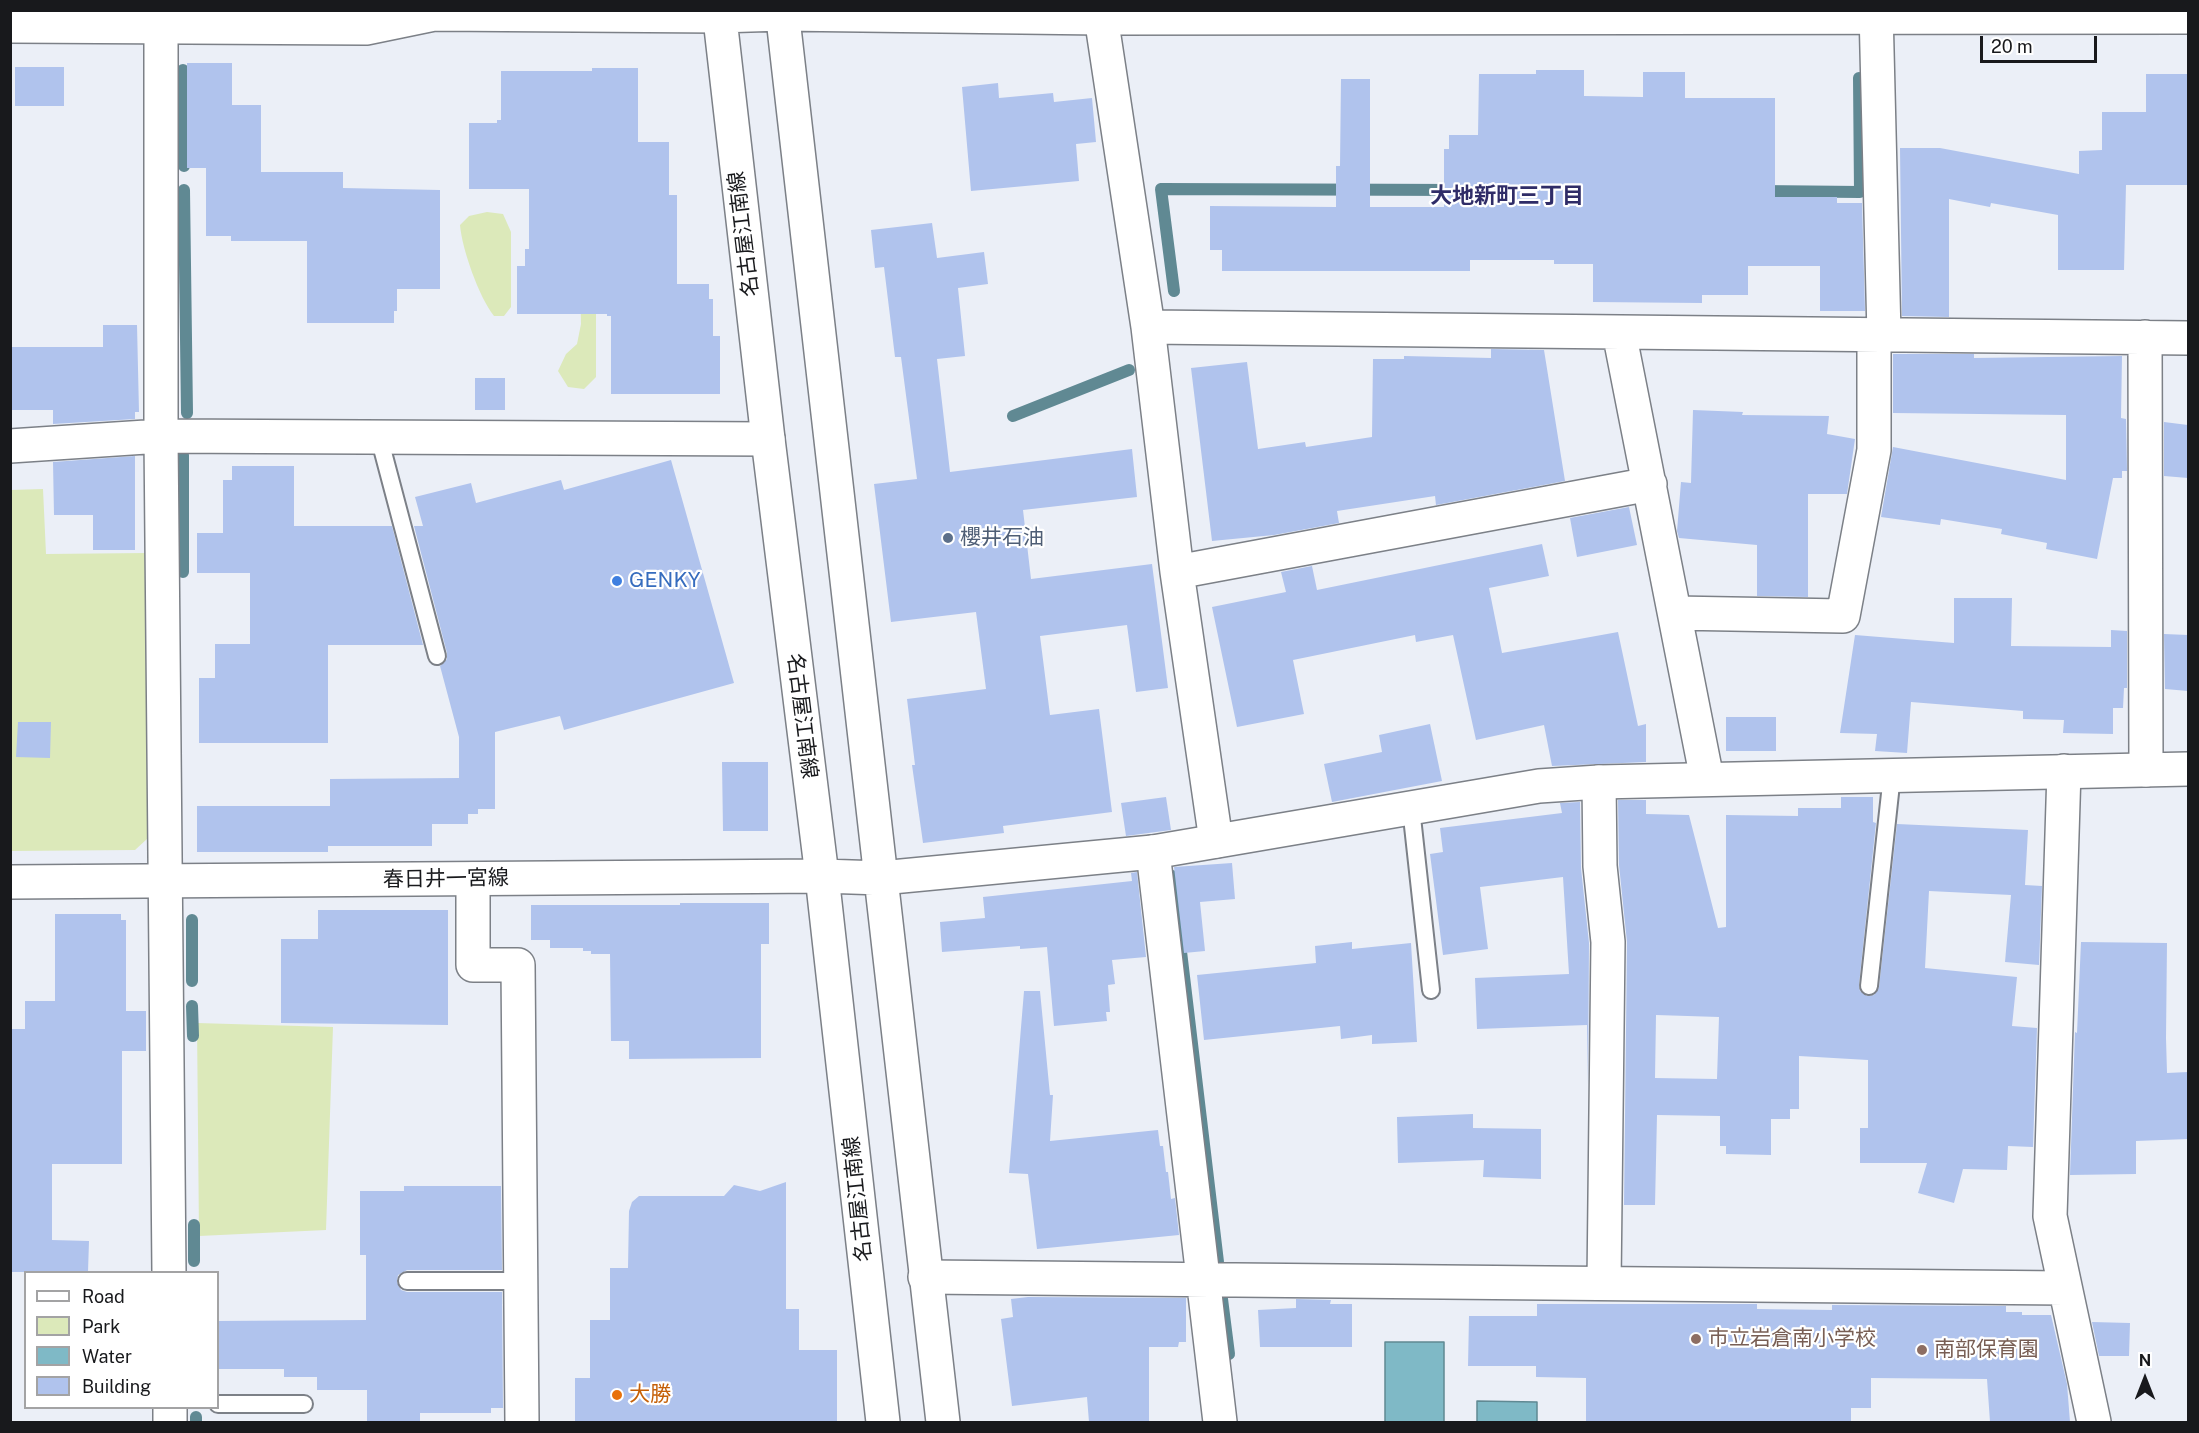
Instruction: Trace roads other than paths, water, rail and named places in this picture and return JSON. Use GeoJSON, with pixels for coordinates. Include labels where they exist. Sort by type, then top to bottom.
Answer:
{"type":"FeatureCollection","features":[{"type":"Feature","properties":{"kind":"street"},"geometry":{"type":"LineString","coordinates":[[10,26],[161,19],[366,28],[429,12],[1876,14],[2188,17]]}},
{"type":"Feature","properties":{"kind":"street"},"geometry":{"type":"LineString","coordinates":[[782,12],[943,1422]]}},
{"type":"Feature","properties":{"kind":"street","name":"名古屋江南線"},"geometry":{"type":"LineString","coordinates":[[719,13],[768,439],[822,876],[883,1422]]}},
{"type":"Feature","properties":{"kind":"street"},"geometry":{"type":"LineString","coordinates":[[1100,14],[1148,327],[1177,572],[1216,841]]}},
{"type":"Feature","properties":{"kind":"street"},"geometry":{"type":"LineString","coordinates":[[1675,613],[1843,616],[1874,450],[1879,335],[1876,14]]}},
{"type":"Feature","properties":{"kind":"street"},"geometry":{"type":"LineString","coordinates":[[161,19],[161,436],[169,1271]]}},
{"type":"Feature","properties":{"kind":"street"},"geometry":{"type":"LineString","coordinates":[[1148,327],[2188,338]]}},
{"type":"Feature","properties":{"kind":"street"},"geometry":{"type":"LineString","coordinates":[[1619,332],[1707,779]]}},
{"type":"Feature","properties":{"kind":"street"},"geometry":{"type":"LineString","coordinates":[[2145,337],[2146,770]]}},
{"type":"Feature","properties":{"kind":"street"},"geometry":{"type":"LineString","coordinates":[[10,446],[161,436],[768,439]]}},
{"type":"Feature","properties":{"kind":"street"},"geometry":{"type":"LineString","coordinates":[[1177,572],[1650,484]]}},
{"type":"Feature","properties":{"kind":"street","name":"春日井一宮線"},"geometry":{"type":"LineString","coordinates":[[10,882],[822,876],[881,878],[1153,852],[1539,786],[1707,779],[2188,769]]}},
{"type":"Feature","properties":{"kind":"street"},"geometry":{"type":"LineString","coordinates":[[2064,771],[2050,1216],[2094,1422]]}},
{"type":"Feature","properties":{"kind":"street"},"geometry":{"type":"LineString","coordinates":[[1599,782],[1600,866],[1608,942],[1604,1283]]}},
{"type":"Feature","properties":{"kind":"street"},"geometry":{"type":"LineString","coordinates":[[1153,852],[1220,1422]]}},
{"type":"Feature","properties":{"kind":"street"},"geometry":{"type":"LineString","coordinates":[[473,879],[473,965],[518,965],[522,1422]]}},
{"type":"Feature","properties":{"kind":"street"},"geometry":{"type":"LineString","coordinates":[[926,1277],[2064,1288]]}},
{"type":"Feature","properties":{"kind":"lane"},"geometry":{"type":"LineString","coordinates":[[379,437],[437,656]]}},
{"type":"Feature","properties":{"kind":"lane"},"geometry":{"type":"LineString","coordinates":[[1869,986],[1892,775]]}},
{"type":"Feature","properties":{"kind":"lane"},"geometry":{"type":"LineString","coordinates":[[1411,808],[1431,990]]}},
{"type":"Feature","properties":{"kind":"lane"},"geometry":{"type":"LineString","coordinates":[[407,1281],[521,1281]]}},
{"type":"Feature","properties":{"kind":"lane"},"geometry":{"type":"LineString","coordinates":[[219,1404],[304,1404]]}},
{"type":"Feature","properties":{"kind":"water"},"geometry":{"type":"Polygon","coordinates":[[[1385,1342],[1444,1342],[1444,1422],[1385,1422],[1385,1342]]]}},
{"type":"Feature","properties":{"kind":"water"},"geometry":{"type":"Polygon","coordinates":[[[1477,1401],[1537,1402],[1537,1422],[1477,1422],[1477,1401]]]}},
{"type":"Feature","properties":{"kind":"waterway"},"geometry":{"type":"LineString","coordinates":[[183,70],[184,166]]}},
{"type":"Feature","properties":{"kind":"waterway"},"geometry":{"type":"LineString","coordinates":[[1759,191],[1860,192],[1859,78]]}},
{"type":"Feature","properties":{"kind":"waterway"},"geometry":{"type":"LineString","coordinates":[[1174,291],[1161,189],[1459,190]]}},
{"type":"Feature","properties":{"kind":"waterway"},"geometry":{"type":"LineString","coordinates":[[184,190],[187,413]]}},
{"type":"Feature","properties":{"kind":"waterway"},"geometry":{"type":"LineString","coordinates":[[1013,416],[1129,370]]}},
{"type":"Feature","properties":{"kind":"waterway"},"geometry":{"type":"LineString","coordinates":[[183,455],[183,572]]}},
{"type":"Feature","properties":{"kind":"waterway"},"geometry":{"type":"LineString","coordinates":[[1172,876],[1218,1262]]}},
{"type":"Feature","properties":{"kind":"waterway"},"geometry":{"type":"LineString","coordinates":[[192,920],[192,981]]}},
{"type":"Feature","properties":{"kind":"waterway"},"geometry":{"type":"LineString","coordinates":[[192,1006],[193,1036]]}},
{"type":"Feature","properties":{"kind":"waterway"},"geometry":{"type":"LineString","coordinates":[[194,1225],[194,1261]]}},
{"type":"Feature","properties":{"kind":"waterway"},"geometry":{"type":"LineString","coordinates":[[1222,1299],[1229,1354]]}},
{"type":"Feature","properties":{"kind":"waterway"},"geometry":{"type":"LineString","coordinates":[[196,1417],[196,1422]]}},
{"type":"Feature","properties":{"kind":"place","name":"櫻井石油"},"geometry":{"type":"Point","coordinates":[948,538]}},
{"type":"Feature","properties":{"kind":"place","name":"GENKY"},"geometry":{"type":"Point","coordinates":[617,581]}},
{"type":"Feature","properties":{"kind":"place","name":"市立岩倉南小学校"},"geometry":{"type":"Point","coordinates":[1696,1339]}},
{"type":"Feature","properties":{"kind":"place","name":"南部保育園"},"geometry":{"type":"Point","coordinates":[1922,1350]}},
{"type":"Feature","properties":{"kind":"place","name":"大勝"},"geometry":{"type":"Point","coordinates":[617,1395]}},
{"type":"Feature","properties":{"kind":"district","name":"大地新町三丁目"},"geometry":{"type":"Point","coordinates":[1507,196]}}]}
